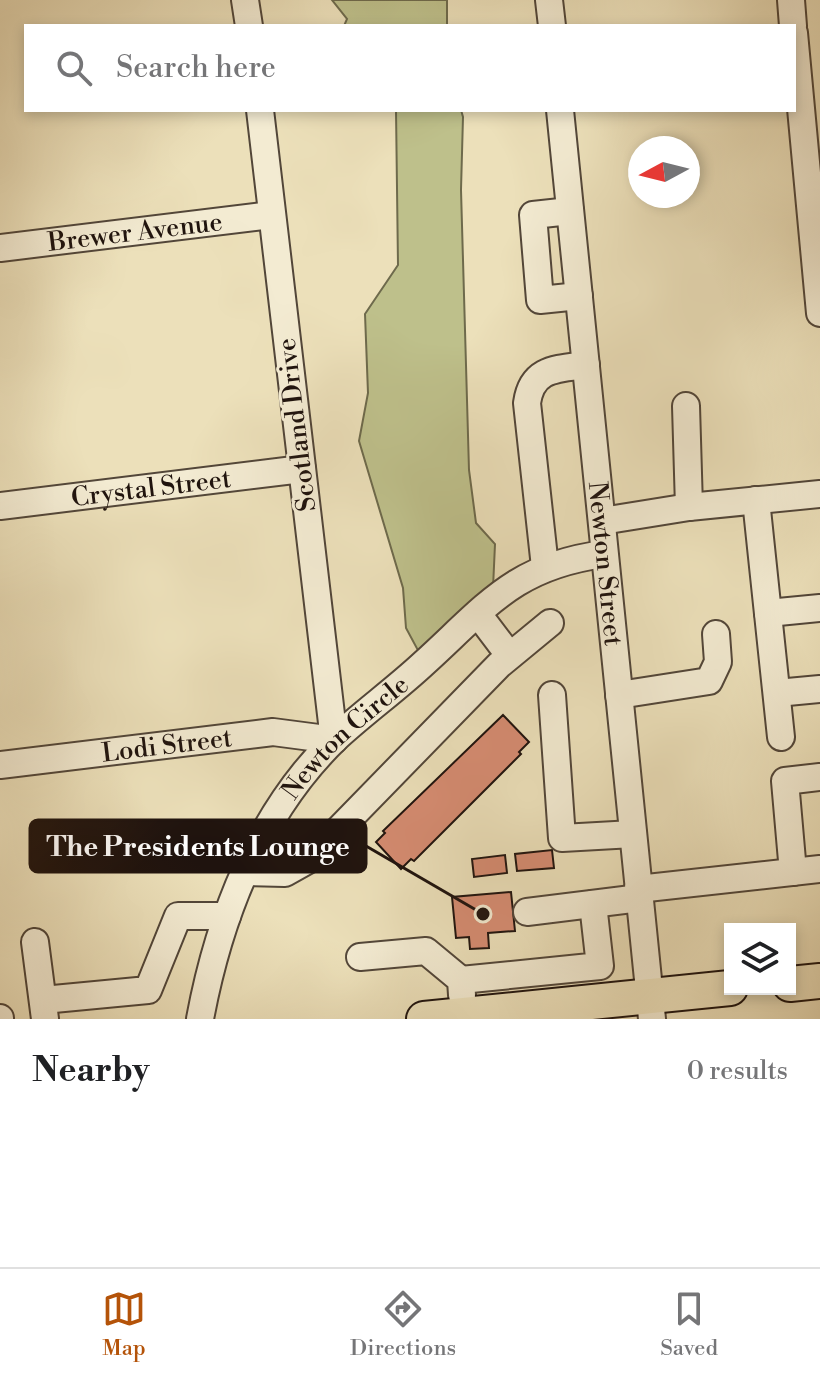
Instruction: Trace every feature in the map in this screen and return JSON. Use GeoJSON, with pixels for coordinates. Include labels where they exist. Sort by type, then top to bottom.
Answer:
{"type":"FeatureCollection","features":[{"type":"Feature","properties":{"kind":"main road"},"geometry":{"type":"LineString","coordinates":[[796,983],[820,981]]}},
{"type":"Feature","properties":{"kind":"main road"},"geometry":{"type":"LineString","coordinates":[[424,1019],[650,1007],[724,989]]}},
{"type":"Feature","properties":{"kind":"street"},"geometry":{"type":"LineString","coordinates":[[245,0],[249,24]]}},
{"type":"Feature","properties":{"kind":"street"},"geometry":{"type":"LineString","coordinates":[[549,0],[552,24]]}},
{"type":"Feature","properties":{"kind":"street"},"geometry":{"type":"LineString","coordinates":[[791,0],[793,24]]}},
{"type":"Feature","properties":{"kind":"street"},"geometry":{"type":"LineString","coordinates":[[796,55],[820,313]]}},
{"type":"Feature","properties":{"kind":"street","name":"Scotland Drive"},"geometry":{"type":"LineString","coordinates":[[260,112],[334,740]]}},
{"type":"Feature","properties":{"kind":"street","name":"Newton Street"},"geometry":{"type":"LineString","coordinates":[[560,112],[650,1007]]}},
{"type":"Feature","properties":{"kind":"street"},"geometry":{"type":"LineString","coordinates":[[570,211],[533,215],[540,300],[578,286]]}},
{"type":"Feature","properties":{"kind":"street","name":"Brewer Avenue"},"geometry":{"type":"LineString","coordinates":[[0,248],[271,215]]}},
{"type":"Feature","properties":{"kind":"street"},"geometry":{"type":"LineString","coordinates":[[536,247],[574,243]]}},
{"type":"Feature","properties":{"kind":"street"},"geometry":{"type":"LineString","coordinates":[[545,567],[527,403],[529,389],[540,374],[586,365]]}},
{"type":"Feature","properties":{"kind":"street"},"geometry":{"type":"LineString","coordinates":[[686,406],[689,507]]}},
{"type":"Feature","properties":{"kind":"street","name":"Crystal Street"},"geometry":{"type":"LineString","coordinates":[[0,506],[302,469]]}},
{"type":"Feature","properties":{"kind":"street"},"geometry":{"type":"LineString","coordinates":[[602,521],[689,507],[820,494]]}},
{"type":"Feature","properties":{"kind":"street"},"geometry":{"type":"LineString","coordinates":[[756,500],[781,737]]}},
{"type":"Feature","properties":{"kind":"street","name":"Newton Circle"},"geometry":{"type":"LineString","coordinates":[[200,1019],[209,974],[227,916],[246,872],[277,811],[334,740],[524,576],[545,567],[604,554]]}},
{"type":"Feature","properties":{"kind":"street"},"geometry":{"type":"LineString","coordinates":[[768,613],[820,608]]}},
{"type":"Feature","properties":{"kind":"street"},"geometry":{"type":"LineString","coordinates":[[478,614],[509,655]]}},
{"type":"Feature","properties":{"kind":"street"},"geometry":{"type":"LineString","coordinates":[[246,872],[285,873],[310,859],[509,655],[550,623]]}},
{"type":"Feature","properties":{"kind":"street"},"geometry":{"type":"LineString","coordinates":[[619,695],[709,681],[718,662],[716,634]]}},
{"type":"Feature","properties":{"kind":"street"},"geometry":{"type":"LineString","coordinates":[[777,693],[820,689]]}},
{"type":"Feature","properties":{"kind":"street"},"geometry":{"type":"LineString","coordinates":[[552,695],[562,838],[633,834]]}},
{"type":"Feature","properties":{"kind":"street","name":"Lodi Street"},"geometry":{"type":"LineString","coordinates":[[0,765],[273,732],[334,740]]}},
{"type":"Feature","properties":{"kind":"street"},"geometry":{"type":"LineString","coordinates":[[793,872],[785,781],[820,777]]}},
{"type":"Feature","properties":{"kind":"street"},"geometry":{"type":"LineString","coordinates":[[527,912],[820,869]]}},
{"type":"Feature","properties":{"kind":"street"},"geometry":{"type":"LineString","coordinates":[[360,957],[426,951],[461,980],[600,966],[593,904]]}},
{"type":"Feature","properties":{"kind":"street"},"geometry":{"type":"LineString","coordinates":[[35,942],[44,1010],[148,990],[178,916],[227,916]]}},
{"type":"Feature","properties":{"kind":"street"},"geometry":{"type":"LineString","coordinates":[[461,980],[464,1015]]}},
{"type":"Feature","properties":{"kind":"green space"},"geometry":{"type":"Polygon","coordinates":[[[332,0],[447,0],[447,24],[345,24],[347,19],[332,0]]]}},
{"type":"Feature","properties":{"kind":"green space"},"geometry":{"type":"Polygon","coordinates":[[[396,112],[462,112],[469,470],[476,523],[495,544],[493,588],[421,656],[406,628],[403,588],[359,441],[368,393],[365,314],[398,265],[396,112]]]}},
{"type":"Feature","properties":{"kind":"building"},"geometry":{"type":"Polygon","coordinates":[[[503,715],[529,742],[519,752],[521,754],[414,861],[411,859],[401,869],[376,842],[385,833],[383,831],[503,715]]]}},
{"type":"Feature","properties":{"kind":"building"},"geometry":{"type":"Polygon","coordinates":[[[552,850],[554,868],[517,871],[515,854],[552,850]]]}},
{"type":"Feature","properties":{"kind":"building"},"geometry":{"type":"Polygon","coordinates":[[[505,855],[507,873],[474,877],[472,859],[505,855]]]}},
{"type":"Feature","properties":{"kind":"building"},"geometry":{"type":"Polygon","coordinates":[[[511,892],[515,931],[488,933],[489,948],[470,949],[469,937],[456,938],[452,897],[511,892]]]}},
{"type":"Feature","properties":{"kind":"place","name":"The Presidents Lounge"},"geometry":{"type":"Point","coordinates":[483,914]}}]}
